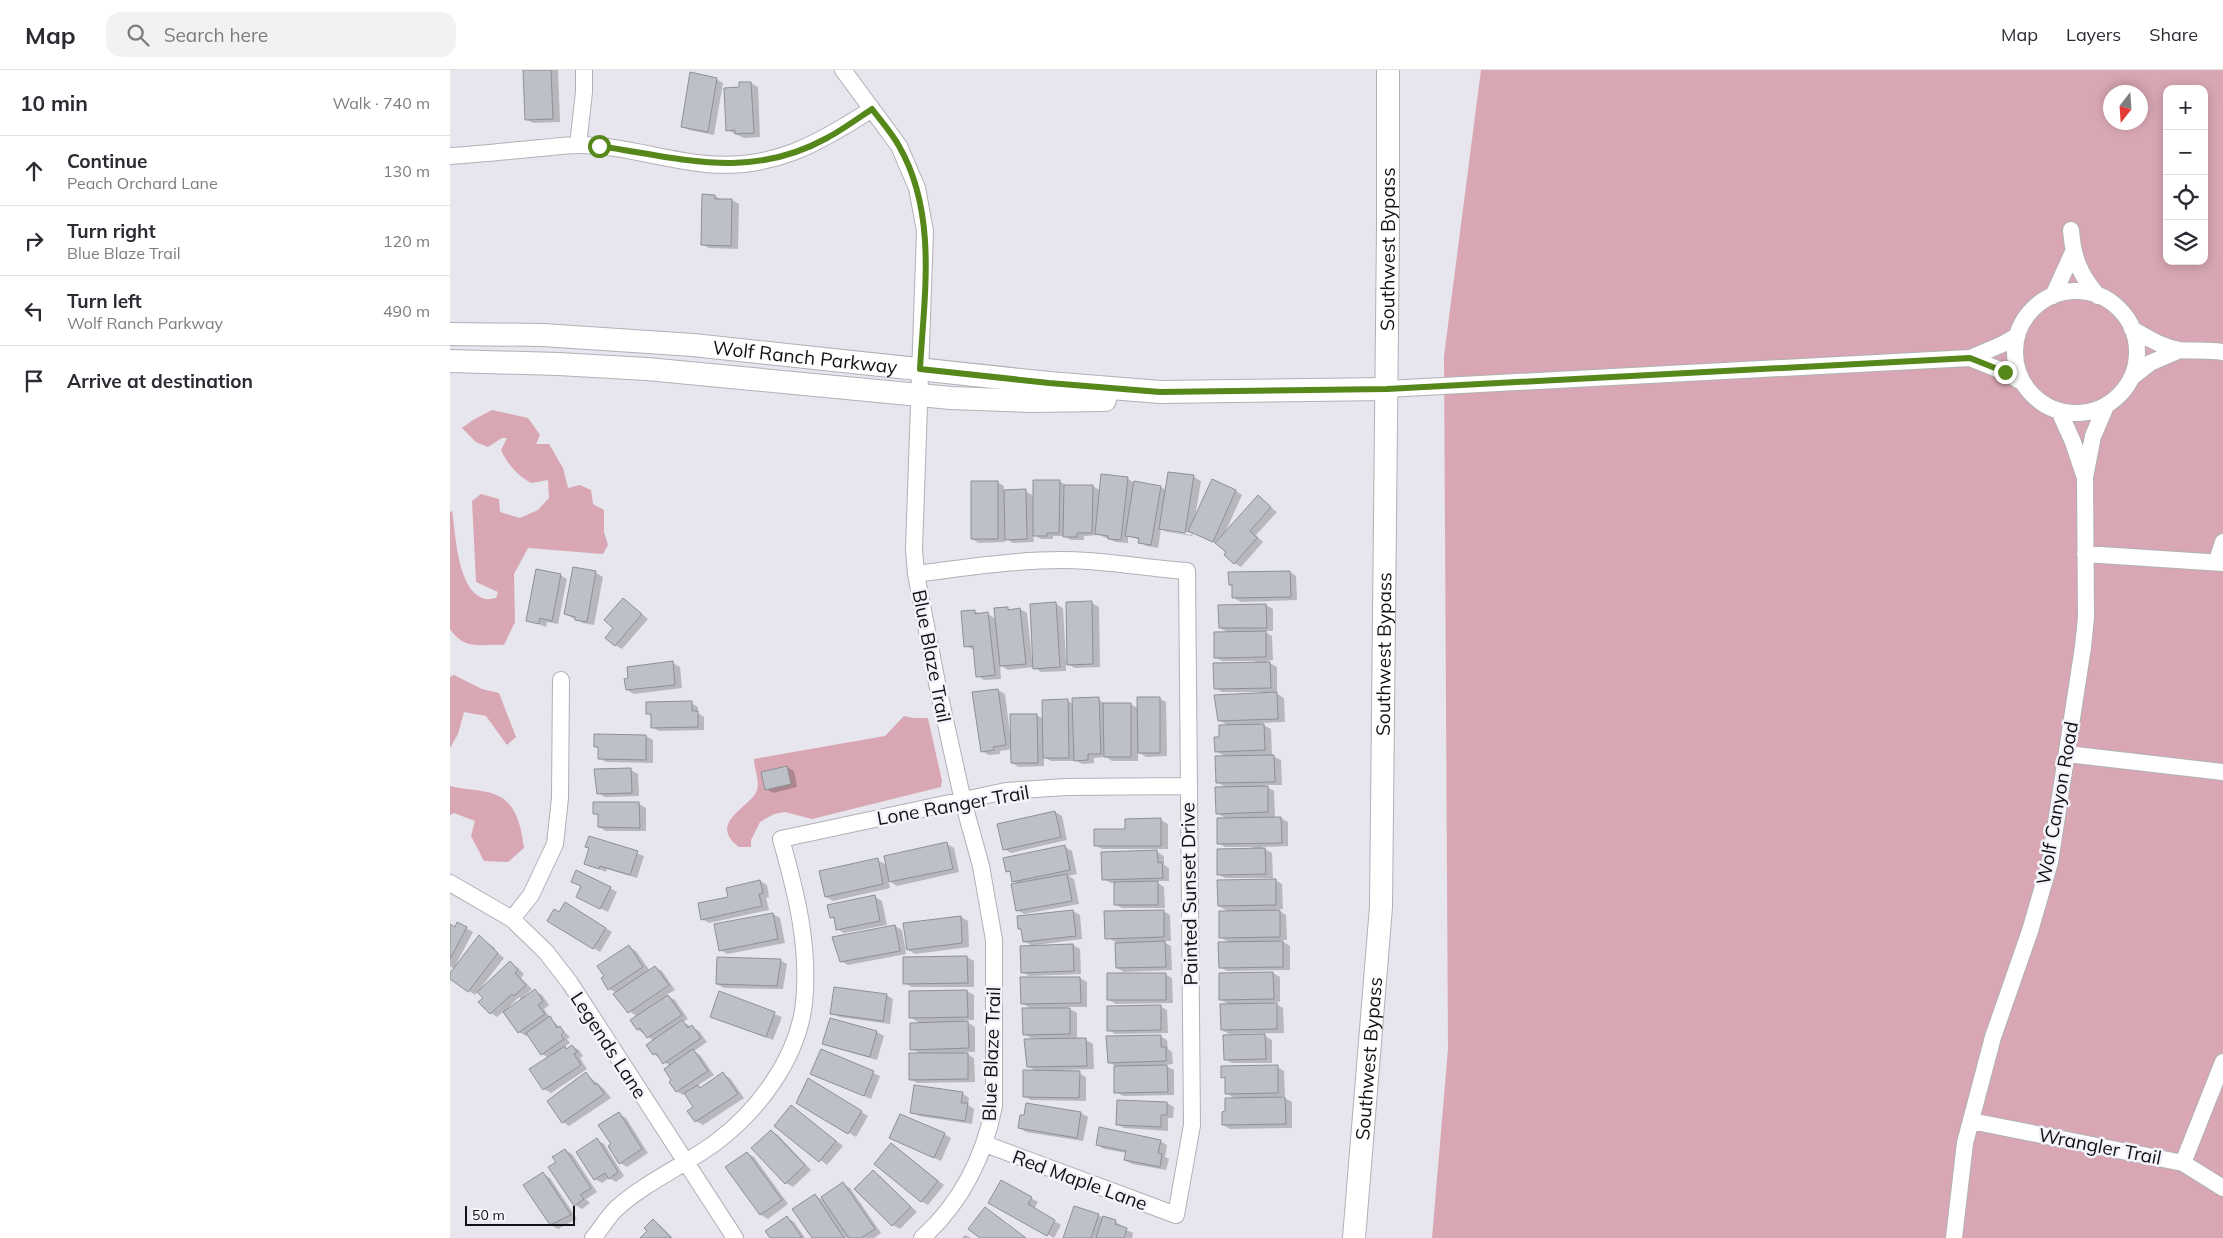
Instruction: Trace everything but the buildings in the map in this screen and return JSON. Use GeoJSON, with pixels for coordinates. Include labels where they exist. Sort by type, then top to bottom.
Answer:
{"type":"FeatureCollection","features":[{"type":"Feature","properties":{"kind":"street"},"geometry":{"type":"LineString","coordinates":[[578,145],[584,92],[584,70]]}},
{"type":"Feature","properties":{"kind":"street","name":"Blue Blaze Trail"},"geometry":{"type":"LineString","coordinates":[[844,70],[899,146],[917,188],[925,231],[918,396],[914,549],[916,574],[938,688],[963,801],[981,866],[994,940],[994,1106],[985,1144],[974,1170],[948,1211],[922,1238]]}},
{"type":"Feature","properties":{"kind":"street","name":"Southwest Bypass"},"geometry":{"type":"LineString","coordinates":[[1354,1238],[1381,907],[1387,389],[1388,70]]}},
{"type":"Feature","properties":{"kind":"street"},"geometry":{"type":"LineString","coordinates":[[450,156],[578,145],[646,153],[706,164],[760,161],[788,155],[827,138],[872,109]]}},
{"type":"Feature","properties":{"kind":"street"},"geometry":{"type":"LineString","coordinates":[[2071,230],[2072,252],[2087,283],[2098,296],[2118,308],[2132,328],[2137,353],[2135,370],[2116,398],[2106,406],[2088,412],[2073,414],[2044,405],[2032,395],[2022,382],[2016,368],[2014,353],[2021,324],[2030,310],[2043,300],[2074,291],[2098,296]]}},
{"type":"Feature","properties":{"kind":"street"},"geometry":{"type":"LineString","coordinates":[[2054,296],[2072,252]]}},
{"type":"Feature","properties":{"kind":"street"},"geometry":{"type":"LineString","coordinates":[[2132,328],[2164,346],[2180,350],[2201,349],[2223,352]]}},
{"type":"Feature","properties":{"kind":"street","name":"Wolf Ranch Parkway"},"geometry":{"type":"LineString","coordinates":[[450,334],[534,335],[634,341],[1049,383],[1160,392],[1387,389],[1970,358],[2017,336]]}},
{"type":"Feature","properties":{"kind":"street"},"geometry":{"type":"LineString","coordinates":[[2131,378],[2150,363],[2180,350]]}},
{"type":"Feature","properties":{"kind":"street","name":"Wolf Ranch Parkway"},"geometry":{"type":"LineString","coordinates":[[1970,358],[2005,372],[2022,382]]}},
{"type":"Feature","properties":{"kind":"street","name":"Wolf Ranch Parkway"},"geometry":{"type":"LineString","coordinates":[[450,361],[647,369],[918,396],[988,400],[1100,400],[1160,392]]}},
{"type":"Feature","properties":{"kind":"street","name":"Wolf Canyon Road"},"geometry":{"type":"LineString","coordinates":[[1954,1238],[1965,1143],[1993,1037],[2030,931],[2050,862],[2084,647],[2086,617],[2085,477],[2093,436],[2106,406]]}},
{"type":"Feature","properties":{"kind":"street","name":"Wolf Canyon Road"},"geometry":{"type":"LineString","coordinates":[[2059,411],[2073,442],[2085,477]]}},
{"type":"Feature","properties":{"kind":"street"},"geometry":{"type":"LineString","coordinates":[[2085,554],[2220,562],[2223,542]]}},
{"type":"Feature","properties":{"kind":"street","name":"Painted Sunset Drive"},"geometry":{"type":"LineString","coordinates":[[916,574],[1058,560],[1088,561],[1186,571],[1192,1125],[1176,1215]]}},
{"type":"Feature","properties":{"kind":"street"},"geometry":{"type":"LineString","coordinates":[[512,919],[531,895],[555,844],[560,798],[561,680]]}},
{"type":"Feature","properties":{"kind":"street"},"geometry":{"type":"LineString","coordinates":[[2068,754],[2223,772]]}},
{"type":"Feature","properties":{"kind":"street","name":"Lone Ranger Trail"},"geometry":{"type":"LineString","coordinates":[[685,1162],[715,1143],[747,1115],[784,1063],[795,1038],[804,1004],[804,944],[794,885],[781,839],[1006,791],[1066,787],[1187,786]]}},
{"type":"Feature","properties":{"kind":"street","name":"Legends Lane"},"geometry":{"type":"LineString","coordinates":[[450,884],[512,919],[546,952],[570,983],[735,1238]]}},
{"type":"Feature","properties":{"kind":"street"},"geometry":{"type":"LineString","coordinates":[[2183,1163],[2223,1062]]}},
{"type":"Feature","properties":{"kind":"street","name":"Wrangler Trail"},"geometry":{"type":"LineString","coordinates":[[1971,1121],[2183,1163],[2223,1188]]}},
{"type":"Feature","properties":{"kind":"street","name":"Red Maple Lane"},"geometry":{"type":"LineString","coordinates":[[985,1144],[1176,1215]]}},
{"type":"Feature","properties":{"kind":"street"},"geometry":{"type":"LineString","coordinates":[[593,1238],[616,1209],[685,1162]]}},
{"type":"Feature","properties":{"kind":"shaded area"},"geometry":{"type":"Polygon","coordinates":[[[1481,70],[2223,70],[2223,1238],[1432,1238],[1448,1049],[1444,356],[1481,70]]]}},
{"type":"Feature","properties":{"kind":"shaded area"},"geometry":{"type":"Polygon","coordinates":[[[492,410],[528,418],[540,435],[536,444],[549,444],[563,468],[568,488],[580,485],[591,490],[593,504],[604,510],[604,532],[608,545],[603,554],[528,548],[514,574],[515,622],[504,645],[474,645],[462,641],[450,629],[450,512],[452,511],[463,574],[476,594],[489,599],[496,598],[498,592],[476,582],[472,501],[481,494],[499,499],[500,512],[520,518],[538,510],[549,498],[548,480],[531,483],[513,469],[501,450],[507,438],[502,438],[488,447],[476,442],[462,428],[492,410]]]}},
{"type":"Feature","properties":{"kind":"shaded area"},"geometry":{"type":"Polygon","coordinates":[[[454,675],[482,689],[499,693],[516,737],[507,745],[486,716],[464,712],[458,734],[450,748],[450,677],[454,675]]]}},
{"type":"Feature","properties":{"kind":"shaded area"},"geometry":{"type":"Polygon","coordinates":[[[904,716],[928,718],[942,781],[941,787],[812,819],[785,812],[774,814],[760,822],[751,840],[751,847],[739,847],[730,838],[727,830],[729,822],[757,790],[758,783],[754,759],[885,736],[904,716]]]}},
{"type":"Feature","properties":{"kind":"shaded area"},"geometry":{"type":"Polygon","coordinates":[[[450,786],[492,793],[508,803],[518,819],[524,848],[508,862],[484,861],[471,836],[475,821],[454,813],[450,815],[450,786]]]}},
{"type":"Feature","properties":{"kind":"route"},"geometry":{"type":"LineString","coordinates":[[599,146],[706,164],[760,161],[788,155],[827,138],[872,109],[899,146],[917,188],[922,214],[925,231],[925,259],[920,369],[1049,383],[1160,392],[1387,389],[1970,358],[2005,372]]}}]}
